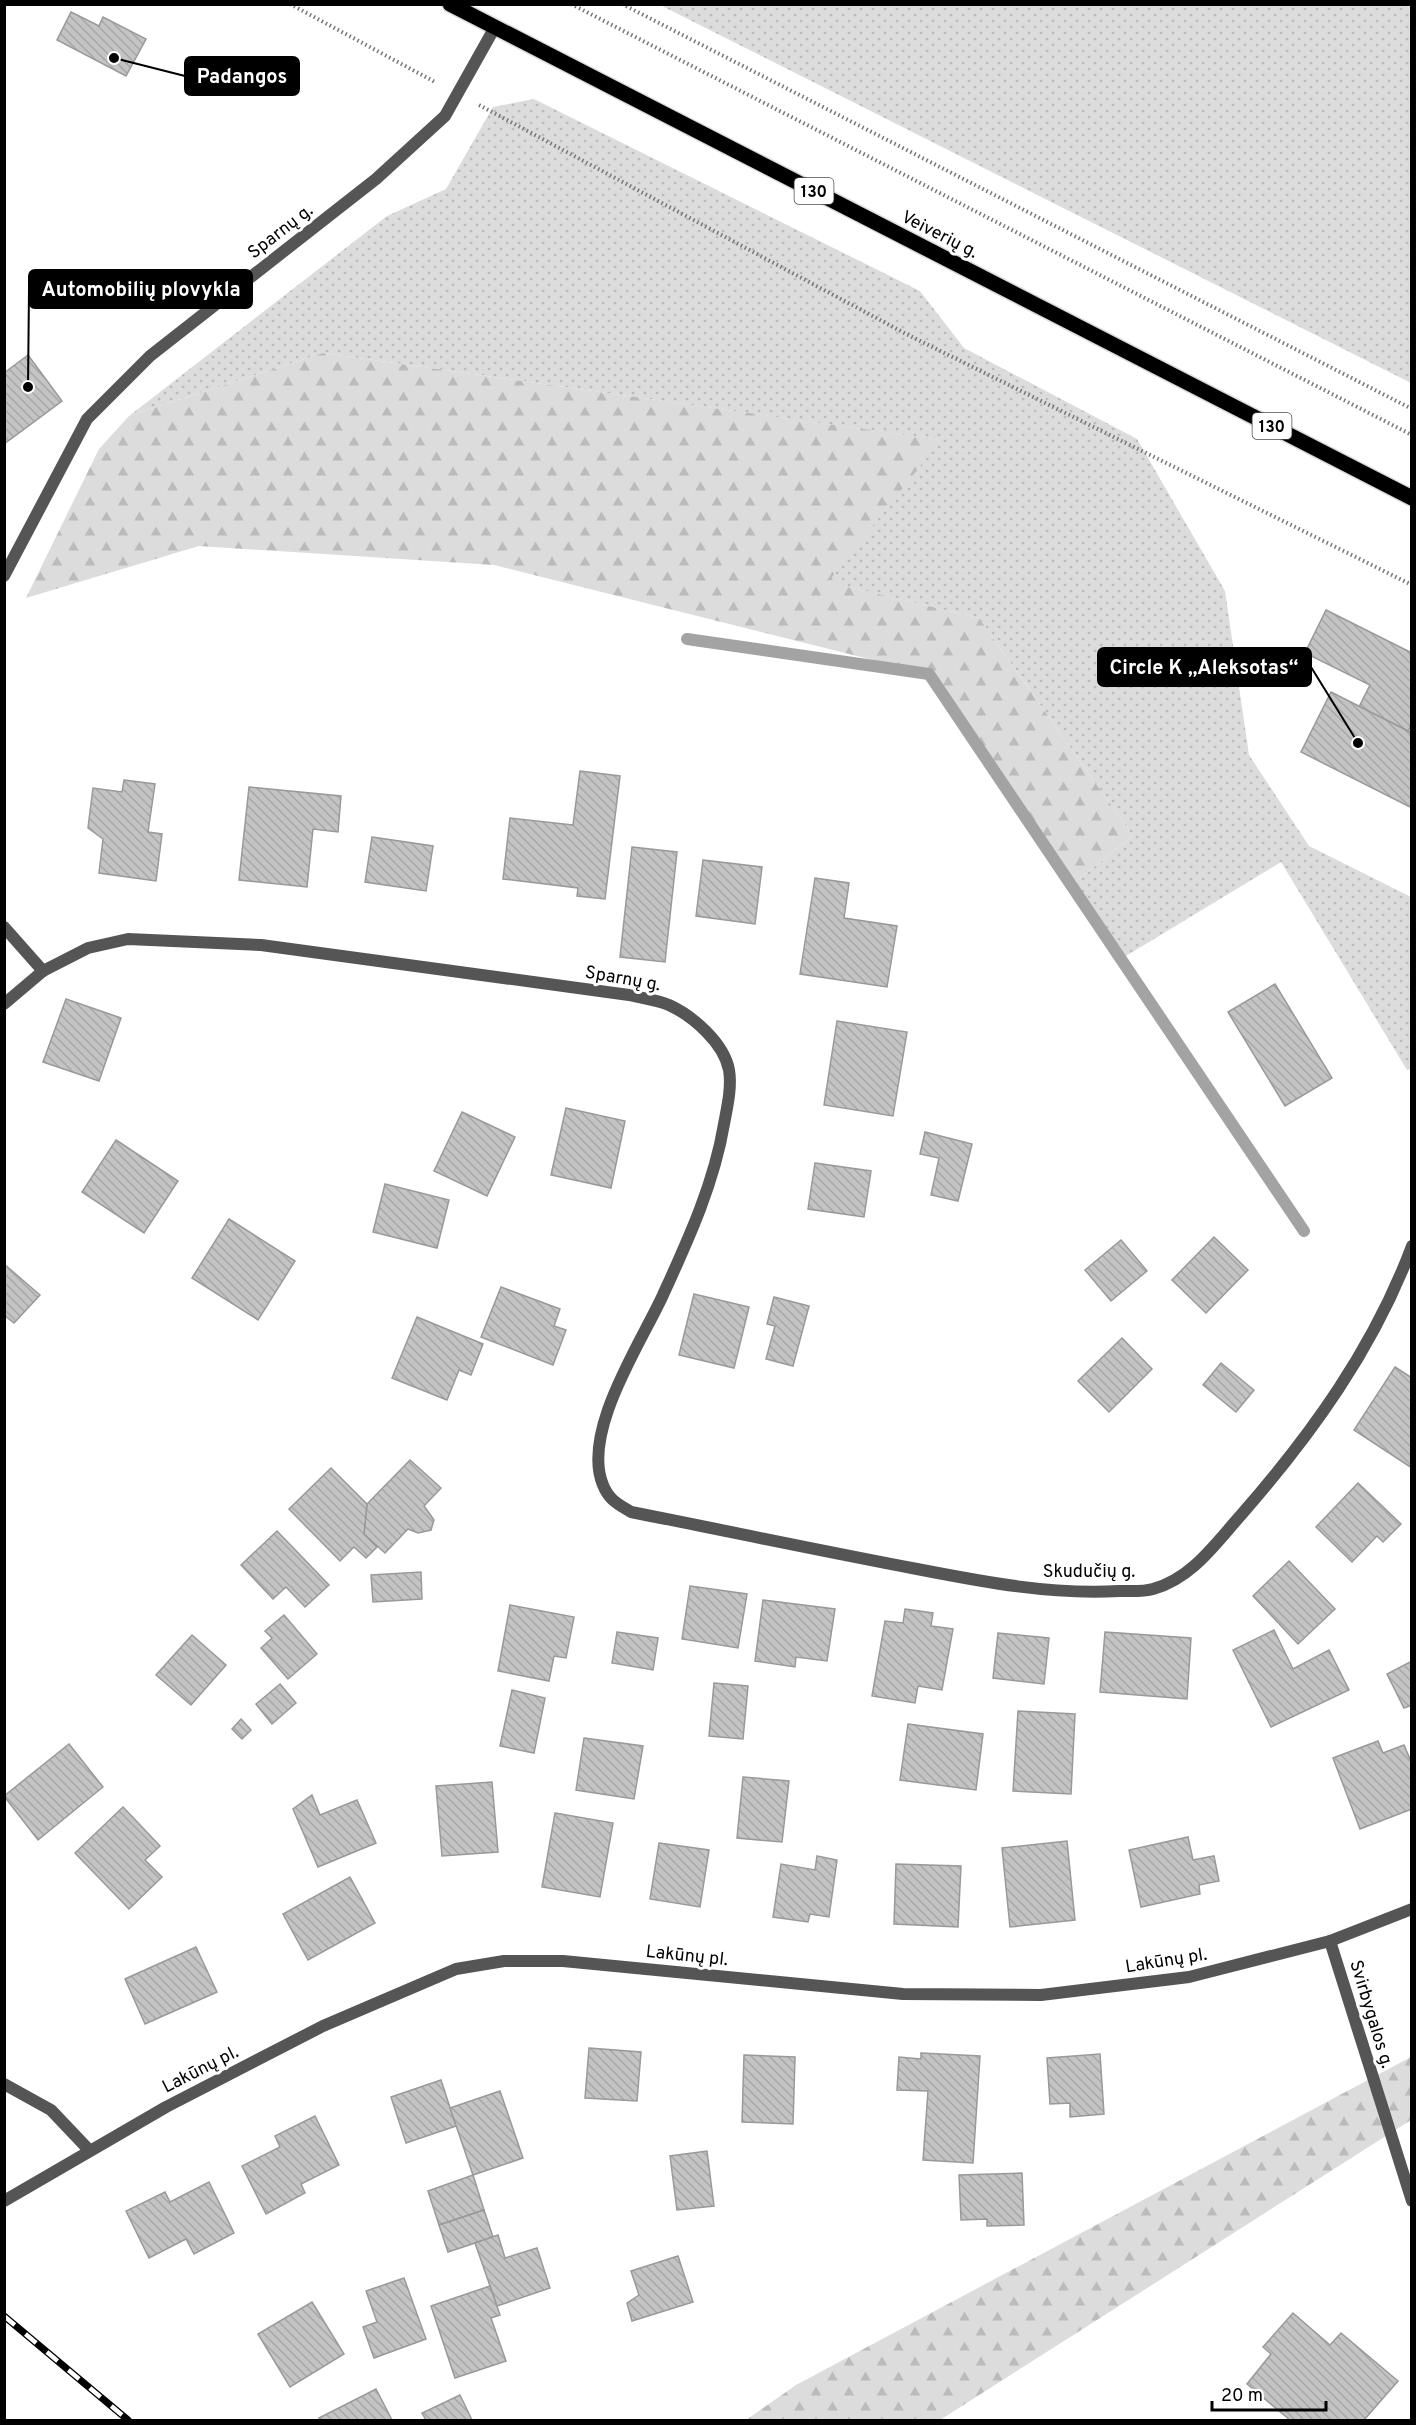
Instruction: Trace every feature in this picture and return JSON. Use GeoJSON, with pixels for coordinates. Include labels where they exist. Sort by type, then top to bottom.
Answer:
{"type":"FeatureCollection","features":[{"type":"Feature","properties":{"kind":"main road","name":"Veiverių g."},"geometry":{"type":"LineString","coordinates":[[450,4],[1412,498]]}},
{"type":"Feature","properties":{"kind":"street","name":"Sparnų g."},"geometry":{"type":"LineString","coordinates":[[4,576],[87,418],[150,356],[376,179],[445,116],[495,27]]}},
{"type":"Feature","properties":{"kind":"street"},"geometry":{"type":"LineString","coordinates":[[4,927],[43,971]]}},
{"type":"Feature","properties":{"kind":"street","name":"Sparnų g."},"geometry":{"type":"LineString","coordinates":[[4,1004],[43,971],[88,948],[128,939],[261,945],[629,995],[669,1005],[700,1025],[717,1046],[729,1070],[728,1106],[718,1159],[662,1297],[617,1385],[604,1419],[601,1441],[602,1483],[610,1500],[632,1512]]}},
{"type":"Feature","properties":{"kind":"street","name":"Skudučių g."},"geometry":{"type":"LineString","coordinates":[[632,1512],[858,1558],[1021,1587],[1104,1592],[1152,1589],[1175,1580],[1201,1561],[1281,1468],[1331,1401],[1385,1310],[1412,1246]]}},
{"type":"Feature","properties":{"kind":"street","name":"Lakūnų pl."},"geometry":{"type":"LineString","coordinates":[[4,2201],[166,2107],[323,2026],[456,1969],[504,1961],[563,1961],[903,1994],[1041,1995],[1189,1977],[1330,1941],[1412,1909]]}},
{"type":"Feature","properties":{"kind":"street","name":"Svirbygalos g."},"geometry":{"type":"LineString","coordinates":[[1330,1941],[1412,2201]]}},
{"type":"Feature","properties":{"kind":"street"},"geometry":{"type":"LineString","coordinates":[[4,2084],[51,2110],[89,2150]]}},
{"type":"Feature","properties":{"kind":"path"},"geometry":{"type":"LineString","coordinates":[[290,4],[910,336],[1412,585]]}},
{"type":"Feature","properties":{"kind":"path"},"geometry":{"type":"LineString","coordinates":[[571,4],[1412,435]]}},
{"type":"Feature","properties":{"kind":"path"},"geometry":{"type":"LineString","coordinates":[[622,4],[1412,409]]}},
{"type":"Feature","properties":{"kind":"green space"},"geometry":{"type":"Polygon","coordinates":[[[660,5],[1411,5],[1411,383],[660,5]]]}},
{"type":"Feature","properties":{"kind":"green space"},"geometry":{"type":"Polygon","coordinates":[[[534,99],[920,291],[964,348],[1137,439],[1225,591],[1249,755],[1309,846],[1411,897],[1411,1069],[1407,1070],[1281,862],[1121,959],[1071,885],[1133,836],[979,618],[827,582],[940,440],[323,353],[129,416],[387,216],[446,189],[493,107],[534,99]]]}},
{"type":"Feature","properties":{"kind":"green space"},"geometry":{"type":"Polygon","coordinates":[[[323,353],[941,440],[828,582],[979,618],[1133,836],[1071,885],[929,674],[494,565],[199,546],[26,598],[99,449],[129,416],[323,353]]]}},
{"type":"Feature","properties":{"kind":"green space"},"geometry":{"type":"Polygon","coordinates":[[[1411,2057],[1411,2120],[940,2420],[746,2420],[796,2385],[1411,2057]]]}},
{"type":"Feature","properties":{"kind":"building"},"geometry":{"type":"Polygon","coordinates":[[[71,12],[99,26],[103,17],[146,39],[126,76],[57,40],[71,12]]]}},
{"type":"Feature","properties":{"kind":"building"},"geometry":{"type":"Polygon","coordinates":[[[28,355],[62,401],[4,444],[4,373],[28,355]]]}},
{"type":"Feature","properties":{"kind":"building"},"geometry":{"type":"Polygon","coordinates":[[[1326,610],[1412,653],[1412,724],[1408,731],[1359,707],[1370,685],[1305,653],[1326,610]]]}},
{"type":"Feature","properties":{"kind":"building"},"geometry":{"type":"Polygon","coordinates":[[[1331,692],[1412,733],[1412,808],[1301,752],[1331,692]]]}},
{"type":"Feature","properties":{"kind":"building"},"geometry":{"type":"Polygon","coordinates":[[[580,771],[620,776],[605,899],[577,896],[578,888],[503,879],[510,818],[573,825],[580,771]]]}},
{"type":"Feature","properties":{"kind":"building"},"geometry":{"type":"Polygon","coordinates":[[[124,780],[155,784],[148,832],[162,834],[156,881],[99,873],[103,839],[88,828],[93,788],[122,792],[124,780]]]}},
{"type":"Feature","properties":{"kind":"building"},"geometry":{"type":"Polygon","coordinates":[[[249,787],[341,796],[338,832],[313,829],[307,887],[239,880],[249,787]]]}},
{"type":"Feature","properties":{"kind":"building"},"geometry":{"type":"Polygon","coordinates":[[[372,837],[433,846],[426,891],[365,882],[372,837]]]}},
{"type":"Feature","properties":{"kind":"building"},"geometry":{"type":"Polygon","coordinates":[[[632,847],[677,852],[665,962],[620,957],[632,847]]]}},
{"type":"Feature","properties":{"kind":"building"},"geometry":{"type":"Polygon","coordinates":[[[703,860],[762,867],[755,924],[696,916],[703,860]]]}},
{"type":"Feature","properties":{"kind":"building"},"geometry":{"type":"Polygon","coordinates":[[[815,878],[849,883],[844,918],[897,926],[887,987],[800,974],[815,878]]]}},
{"type":"Feature","properties":{"kind":"building"},"geometry":{"type":"Polygon","coordinates":[[[1275,984],[1332,1078],[1285,1106],[1228,1012],[1275,984]]]}},
{"type":"Feature","properties":{"kind":"building"},"geometry":{"type":"Polygon","coordinates":[[[66,999],[121,1018],[99,1081],[43,1062],[66,999]]]}},
{"type":"Feature","properties":{"kind":"building"},"geometry":{"type":"Polygon","coordinates":[[[837,1021],[907,1032],[893,1116],[824,1105],[837,1021]]]}},
{"type":"Feature","properties":{"kind":"building"},"geometry":{"type":"Polygon","coordinates":[[[566,1108],[625,1121],[611,1188],[551,1175],[566,1108]]]}},
{"type":"Feature","properties":{"kind":"building"},"geometry":{"type":"Polygon","coordinates":[[[462,1112],[515,1137],[487,1196],[434,1171],[462,1112]]]}},
{"type":"Feature","properties":{"kind":"building"},"geometry":{"type":"Polygon","coordinates":[[[925,1132],[972,1144],[958,1201],[931,1195],[939,1158],[920,1154],[925,1132]]]}},
{"type":"Feature","properties":{"kind":"building"},"geometry":{"type":"Polygon","coordinates":[[[116,1140],[178,1181],[144,1233],[82,1192],[116,1140]]]}},
{"type":"Feature","properties":{"kind":"building"},"geometry":{"type":"Polygon","coordinates":[[[815,1163],[871,1171],[864,1217],[808,1209],[815,1163]]]}},
{"type":"Feature","properties":{"kind":"building"},"geometry":{"type":"Polygon","coordinates":[[[385,1184],[449,1200],[437,1248],[373,1232],[385,1184]]]}},
{"type":"Feature","properties":{"kind":"building"},"geometry":{"type":"Polygon","coordinates":[[[229,1219],[295,1261],[258,1320],[192,1278],[229,1219]]]}},
{"type":"Feature","properties":{"kind":"building"},"geometry":{"type":"Polygon","coordinates":[[[1214,1237],[1248,1270],[1206,1313],[1172,1280],[1214,1237]]]}},
{"type":"Feature","properties":{"kind":"building"},"geometry":{"type":"Polygon","coordinates":[[[1121,1240],[1147,1271],[1111,1301],[1085,1270],[1121,1240]]]}},
{"type":"Feature","properties":{"kind":"building"},"geometry":{"type":"Polygon","coordinates":[[[4,1264],[40,1295],[14,1323],[4,1315],[4,1264]]]}},
{"type":"Feature","properties":{"kind":"building"},"geometry":{"type":"Polygon","coordinates":[[[501,1287],[560,1309],[554,1326],[566,1330],[553,1365],[481,1337],[501,1287]]]}},
{"type":"Feature","properties":{"kind":"building"},"geometry":{"type":"Polygon","coordinates":[[[694,1294],[749,1307],[734,1368],[679,1355],[694,1294]]]}},
{"type":"Feature","properties":{"kind":"building"},"geometry":{"type":"Polygon","coordinates":[[[774,1297],[809,1306],[793,1366],[766,1359],[775,1326],[767,1324],[774,1297]]]}},
{"type":"Feature","properties":{"kind":"building"},"geometry":{"type":"Polygon","coordinates":[[[417,1317],[483,1344],[471,1375],[459,1370],[447,1400],[392,1378],[417,1317]]]}},
{"type":"Feature","properties":{"kind":"building"},"geometry":{"type":"Polygon","coordinates":[[[1122,1338],[1152,1369],[1109,1412],[1078,1381],[1122,1338]]]}},
{"type":"Feature","properties":{"kind":"building"},"geometry":{"type":"Polygon","coordinates":[[[1221,1363],[1254,1390],[1236,1412],[1203,1385],[1221,1363]]]}},
{"type":"Feature","properties":{"kind":"building"},"geometry":{"type":"Polygon","coordinates":[[[1395,1367],[1412,1378],[1412,1468],[1354,1430],[1395,1367]]]}},
{"type":"Feature","properties":{"kind":"building"},"geometry":{"type":"Polygon","coordinates":[[[410,1460],[441,1488],[424,1506],[434,1520],[431,1530],[418,1533],[408,1529],[385,1553],[364,1534],[367,1504],[410,1460]]]}},
{"type":"Feature","properties":{"kind":"building"},"geometry":{"type":"Polygon","coordinates":[[[331,1468],[367,1504],[364,1534],[377,1547],[366,1558],[354,1547],[340,1561],[289,1509],[331,1468]]]}},
{"type":"Feature","properties":{"kind":"building"},"geometry":{"type":"Polygon","coordinates":[[[1358,1483],[1401,1524],[1383,1542],[1377,1536],[1352,1562],[1316,1527],[1358,1483]]]}},
{"type":"Feature","properties":{"kind":"building"},"geometry":{"type":"Polygon","coordinates":[[[277,1531],[329,1585],[305,1607],[286,1587],[273,1599],[241,1565],[277,1531]]]}},
{"type":"Feature","properties":{"kind":"building"},"geometry":{"type":"Polygon","coordinates":[[[1289,1561],[1335,1609],[1298,1644],[1253,1596],[1289,1561]]]}},
{"type":"Feature","properties":{"kind":"building"},"geometry":{"type":"Polygon","coordinates":[[[421,1572],[422,1599],[373,1602],[371,1575],[421,1572]]]}},
{"type":"Feature","properties":{"kind":"building"},"geometry":{"type":"Polygon","coordinates":[[[690,1586],[747,1594],[738,1648],[682,1639],[690,1586]]]}},
{"type":"Feature","properties":{"kind":"building"},"geometry":{"type":"Polygon","coordinates":[[[763,1600],[835,1609],[827,1661],[796,1657],[795,1667],[755,1661],[763,1600]]]}},
{"type":"Feature","properties":{"kind":"building"},"geometry":{"type":"Polygon","coordinates":[[[510,1605],[574,1617],[566,1658],[554,1656],[549,1681],[498,1671],[510,1605]]]}},
{"type":"Feature","properties":{"kind":"building"},"geometry":{"type":"Polygon","coordinates":[[[905,1609],[933,1613],[931,1626],[953,1629],[942,1690],[918,1686],[915,1703],[872,1696],[885,1621],[903,1623],[905,1609]]]}},
{"type":"Feature","properties":{"kind":"building"},"geometry":{"type":"Polygon","coordinates":[[[284,1615],[317,1654],[288,1679],[261,1648],[272,1638],[265,1631],[284,1615]]]}},
{"type":"Feature","properties":{"kind":"building"},"geometry":{"type":"Polygon","coordinates":[[[1274,1630],[1293,1669],[1329,1650],[1349,1690],[1271,1727],[1233,1650],[1274,1630]]]}},
{"type":"Feature","properties":{"kind":"building"},"geometry":{"type":"Polygon","coordinates":[[[617,1632],[658,1638],[653,1670],[612,1663],[617,1632]]]}},
{"type":"Feature","properties":{"kind":"building"},"geometry":{"type":"Polygon","coordinates":[[[1105,1632],[1191,1638],[1187,1699],[1100,1692],[1105,1632]]]}},
{"type":"Feature","properties":{"kind":"building"},"geometry":{"type":"Polygon","coordinates":[[[998,1633],[1049,1638],[1044,1684],[993,1678],[998,1633]]]}},
{"type":"Feature","properties":{"kind":"building"},"geometry":{"type":"Polygon","coordinates":[[[192,1635],[226,1665],[191,1705],[156,1675],[192,1635]]]}},
{"type":"Feature","properties":{"kind":"building"},"geometry":{"type":"Polygon","coordinates":[[[1412,1661],[1412,1705],[1404,1708],[1387,1674],[1412,1661]]]}},
{"type":"Feature","properties":{"kind":"building"},"geometry":{"type":"Polygon","coordinates":[[[714,1683],[748,1686],[743,1739],[709,1736],[714,1683]]]}},
{"type":"Feature","properties":{"kind":"building"},"geometry":{"type":"Polygon","coordinates":[[[280,1684],[296,1703],[272,1724],[256,1704],[280,1684]]]}},
{"type":"Feature","properties":{"kind":"building"},"geometry":{"type":"Polygon","coordinates":[[[512,1690],[545,1698],[534,1753],[500,1746],[512,1690]]]}},
{"type":"Feature","properties":{"kind":"building"},"geometry":{"type":"Polygon","coordinates":[[[1018,1711],[1075,1714],[1071,1794],[1013,1791],[1018,1711]]]}},
{"type":"Feature","properties":{"kind":"building"},"geometry":{"type":"Polygon","coordinates":[[[241,1719],[251,1730],[242,1739],[232,1729],[241,1719]]]}},
{"type":"Feature","properties":{"kind":"building"},"geometry":{"type":"Polygon","coordinates":[[[908,1724],[983,1734],[976,1790],[900,1780],[908,1724]]]}},
{"type":"Feature","properties":{"kind":"building"},"geometry":{"type":"Polygon","coordinates":[[[584,1738],[643,1746],[634,1799],[576,1790],[584,1738]]]}},
{"type":"Feature","properties":{"kind":"building"},"geometry":{"type":"Polygon","coordinates":[[[1378,1741],[1383,1753],[1404,1745],[1412,1764],[1412,1809],[1360,1829],[1333,1758],[1378,1741]]]}},
{"type":"Feature","properties":{"kind":"building"},"geometry":{"type":"Polygon","coordinates":[[[69,1744],[103,1787],[38,1840],[4,1796],[69,1744]]]}},
{"type":"Feature","properties":{"kind":"building"},"geometry":{"type":"Polygon","coordinates":[[[743,1777],[789,1781],[782,1842],[737,1838],[743,1777]]]}},
{"type":"Feature","properties":{"kind":"building"},"geometry":{"type":"Polygon","coordinates":[[[492,1782],[498,1852],[442,1856],[436,1786],[492,1782]]]}},
{"type":"Feature","properties":{"kind":"building"},"geometry":{"type":"Polygon","coordinates":[[[312,1795],[320,1815],[357,1800],[376,1843],[318,1867],[293,1809],[312,1795]]]}},
{"type":"Feature","properties":{"kind":"building"},"geometry":{"type":"Polygon","coordinates":[[[123,1807],[160,1846],[145,1860],[162,1877],[129,1909],[75,1853],[123,1807]]]}},
{"type":"Feature","properties":{"kind":"building"},"geometry":{"type":"Polygon","coordinates":[[[555,1813],[613,1823],[600,1897],[542,1887],[555,1813]]]}},
{"type":"Feature","properties":{"kind":"building"},"geometry":{"type":"Polygon","coordinates":[[[1188,1837],[1193,1860],[1214,1856],[1219,1881],[1199,1885],[1200,1894],[1141,1907],[1129,1850],[1188,1837]]]}},
{"type":"Feature","properties":{"kind":"building"},"geometry":{"type":"Polygon","coordinates":[[[1067,1841],[1075,1920],[1010,1927],[1002,1848],[1067,1841]]]}},
{"type":"Feature","properties":{"kind":"building"},"geometry":{"type":"Polygon","coordinates":[[[659,1843],[709,1850],[700,1907],[650,1899],[659,1843]]]}},
{"type":"Feature","properties":{"kind":"building"},"geometry":{"type":"Polygon","coordinates":[[[817,1856],[837,1860],[829,1917],[810,1914],[808,1922],[773,1917],[781,1864],[815,1870],[817,1856]]]}},
{"type":"Feature","properties":{"kind":"building"},"geometry":{"type":"Polygon","coordinates":[[[896,1864],[961,1866],[958,1927],[894,1924],[896,1864]]]}},
{"type":"Feature","properties":{"kind":"building"},"geometry":{"type":"Polygon","coordinates":[[[350,1877],[375,1923],[308,1960],[283,1914],[350,1877]]]}},
{"type":"Feature","properties":{"kind":"building"},"geometry":{"type":"Polygon","coordinates":[[[196,1947],[217,1992],[145,2024],[125,1979],[196,1947]]]}},
{"type":"Feature","properties":{"kind":"building"},"geometry":{"type":"Polygon","coordinates":[[[589,2048],[641,2052],[637,2101],[585,2098],[589,2048]]]}},
{"type":"Feature","properties":{"kind":"building"},"geometry":{"type":"Polygon","coordinates":[[[921,2053],[980,2056],[973,2163],[923,2160],[928,2091],[897,2090],[899,2057],[921,2059],[921,2053]]]}},
{"type":"Feature","properties":{"kind":"building"},"geometry":{"type":"Polygon","coordinates":[[[1100,2054],[1104,2114],[1070,2117],[1070,2103],[1050,2104],[1047,2058],[1100,2054]]]}},
{"type":"Feature","properties":{"kind":"building"},"geometry":{"type":"Polygon","coordinates":[[[744,2055],[795,2057],[793,2124],[742,2122],[744,2055]]]}},
{"type":"Feature","properties":{"kind":"building"},"geometry":{"type":"Polygon","coordinates":[[[441,2080],[456,2126],[406,2143],[391,2097],[441,2080]]]}},
{"type":"Feature","properties":{"kind":"building"},"geometry":{"type":"Polygon","coordinates":[[[500,2091],[523,2158],[473,2175],[450,2108],[500,2091]]]}},
{"type":"Feature","properties":{"kind":"building"},"geometry":{"type":"Polygon","coordinates":[[[315,2116],[339,2165],[301,2184],[305,2193],[266,2214],[242,2166],[280,2147],[275,2136],[315,2116]]]}},
{"type":"Feature","properties":{"kind":"building"},"geometry":{"type":"Polygon","coordinates":[[[707,2151],[714,2206],[677,2210],[670,2156],[707,2151]]]}},
{"type":"Feature","properties":{"kind":"building"},"geometry":{"type":"Polygon","coordinates":[[[1022,2173],[1024,2225],[987,2226],[987,2219],[961,2220],[959,2175],[1022,2173]]]}},
{"type":"Feature","properties":{"kind":"building"},"geometry":{"type":"Polygon","coordinates":[[[473,2175],[484,2210],[439,2225],[428,2191],[473,2175]]]}},
{"type":"Feature","properties":{"kind":"building"},"geometry":{"type":"Polygon","coordinates":[[[209,2182],[234,2233],[194,2254],[186,2239],[149,2258],[126,2211],[165,2192],[170,2202],[209,2182]]]}},
{"type":"Feature","properties":{"kind":"building"},"geometry":{"type":"Polygon","coordinates":[[[484,2210],[493,2237],[448,2252],[439,2225],[484,2210]]]}},
{"type":"Feature","properties":{"kind":"building"},"geometry":{"type":"Polygon","coordinates":[[[498,2235],[505,2258],[537,2248],[550,2288],[497,2306],[475,2243],[498,2235]]]}},
{"type":"Feature","properties":{"kind":"building"},"geometry":{"type":"Polygon","coordinates":[[[678,2256],[693,2302],[632,2321],[627,2303],[639,2295],[631,2271],[678,2256]]]}},
{"type":"Feature","properties":{"kind":"building"},"geometry":{"type":"Polygon","coordinates":[[[404,2278],[426,2339],[374,2358],[363,2327],[377,2322],[366,2291],[404,2278]]]}},
{"type":"Feature","properties":{"kind":"building"},"geometry":{"type":"Polygon","coordinates":[[[490,2286],[500,2315],[491,2318],[506,2361],[455,2378],[431,2306],[490,2286]]]}},
{"type":"Feature","properties":{"kind":"building"},"geometry":{"type":"Polygon","coordinates":[[[312,2302],[344,2354],[290,2387],[258,2334],[312,2302]]]}},
{"type":"Feature","properties":{"kind":"building"},"geometry":{"type":"Polygon","coordinates":[[[1293,2313],[1330,2345],[1341,2333],[1398,2381],[1364,2420],[1290,2420],[1247,2384],[1271,2354],[1263,2347],[1293,2313]]]}},
{"type":"Feature","properties":{"kind":"building"},"geometry":{"type":"Polygon","coordinates":[[[376,2389],[392,2420],[321,2420],[319,2418],[376,2389]]]}},
{"type":"Feature","properties":{"kind":"building"},"geometry":{"type":"Polygon","coordinates":[[[460,2395],[472,2420],[426,2420],[422,2413],[460,2395]]]}},
{"type":"Feature","properties":{"kind":"waterway"},"geometry":{"type":"LineString","coordinates":[[687,639],[929,674],[1304,1231]]}},
{"type":"Feature","properties":{"kind":"railway"},"geometry":{"type":"LineString","coordinates":[[4,2316],[128,2420]]}},
{"type":"Feature","properties":{"kind":"place","name":"Padangos"},"geometry":{"type":"Point","coordinates":[114,58]}},
{"type":"Feature","properties":{"kind":"place","name":"Automobilių plovykla"},"geometry":{"type":"Point","coordinates":[28,387]}},
{"type":"Feature","properties":{"kind":"place","name":"Circle K „Aleksotas“"},"geometry":{"type":"Point","coordinates":[1358,743]}}]}
